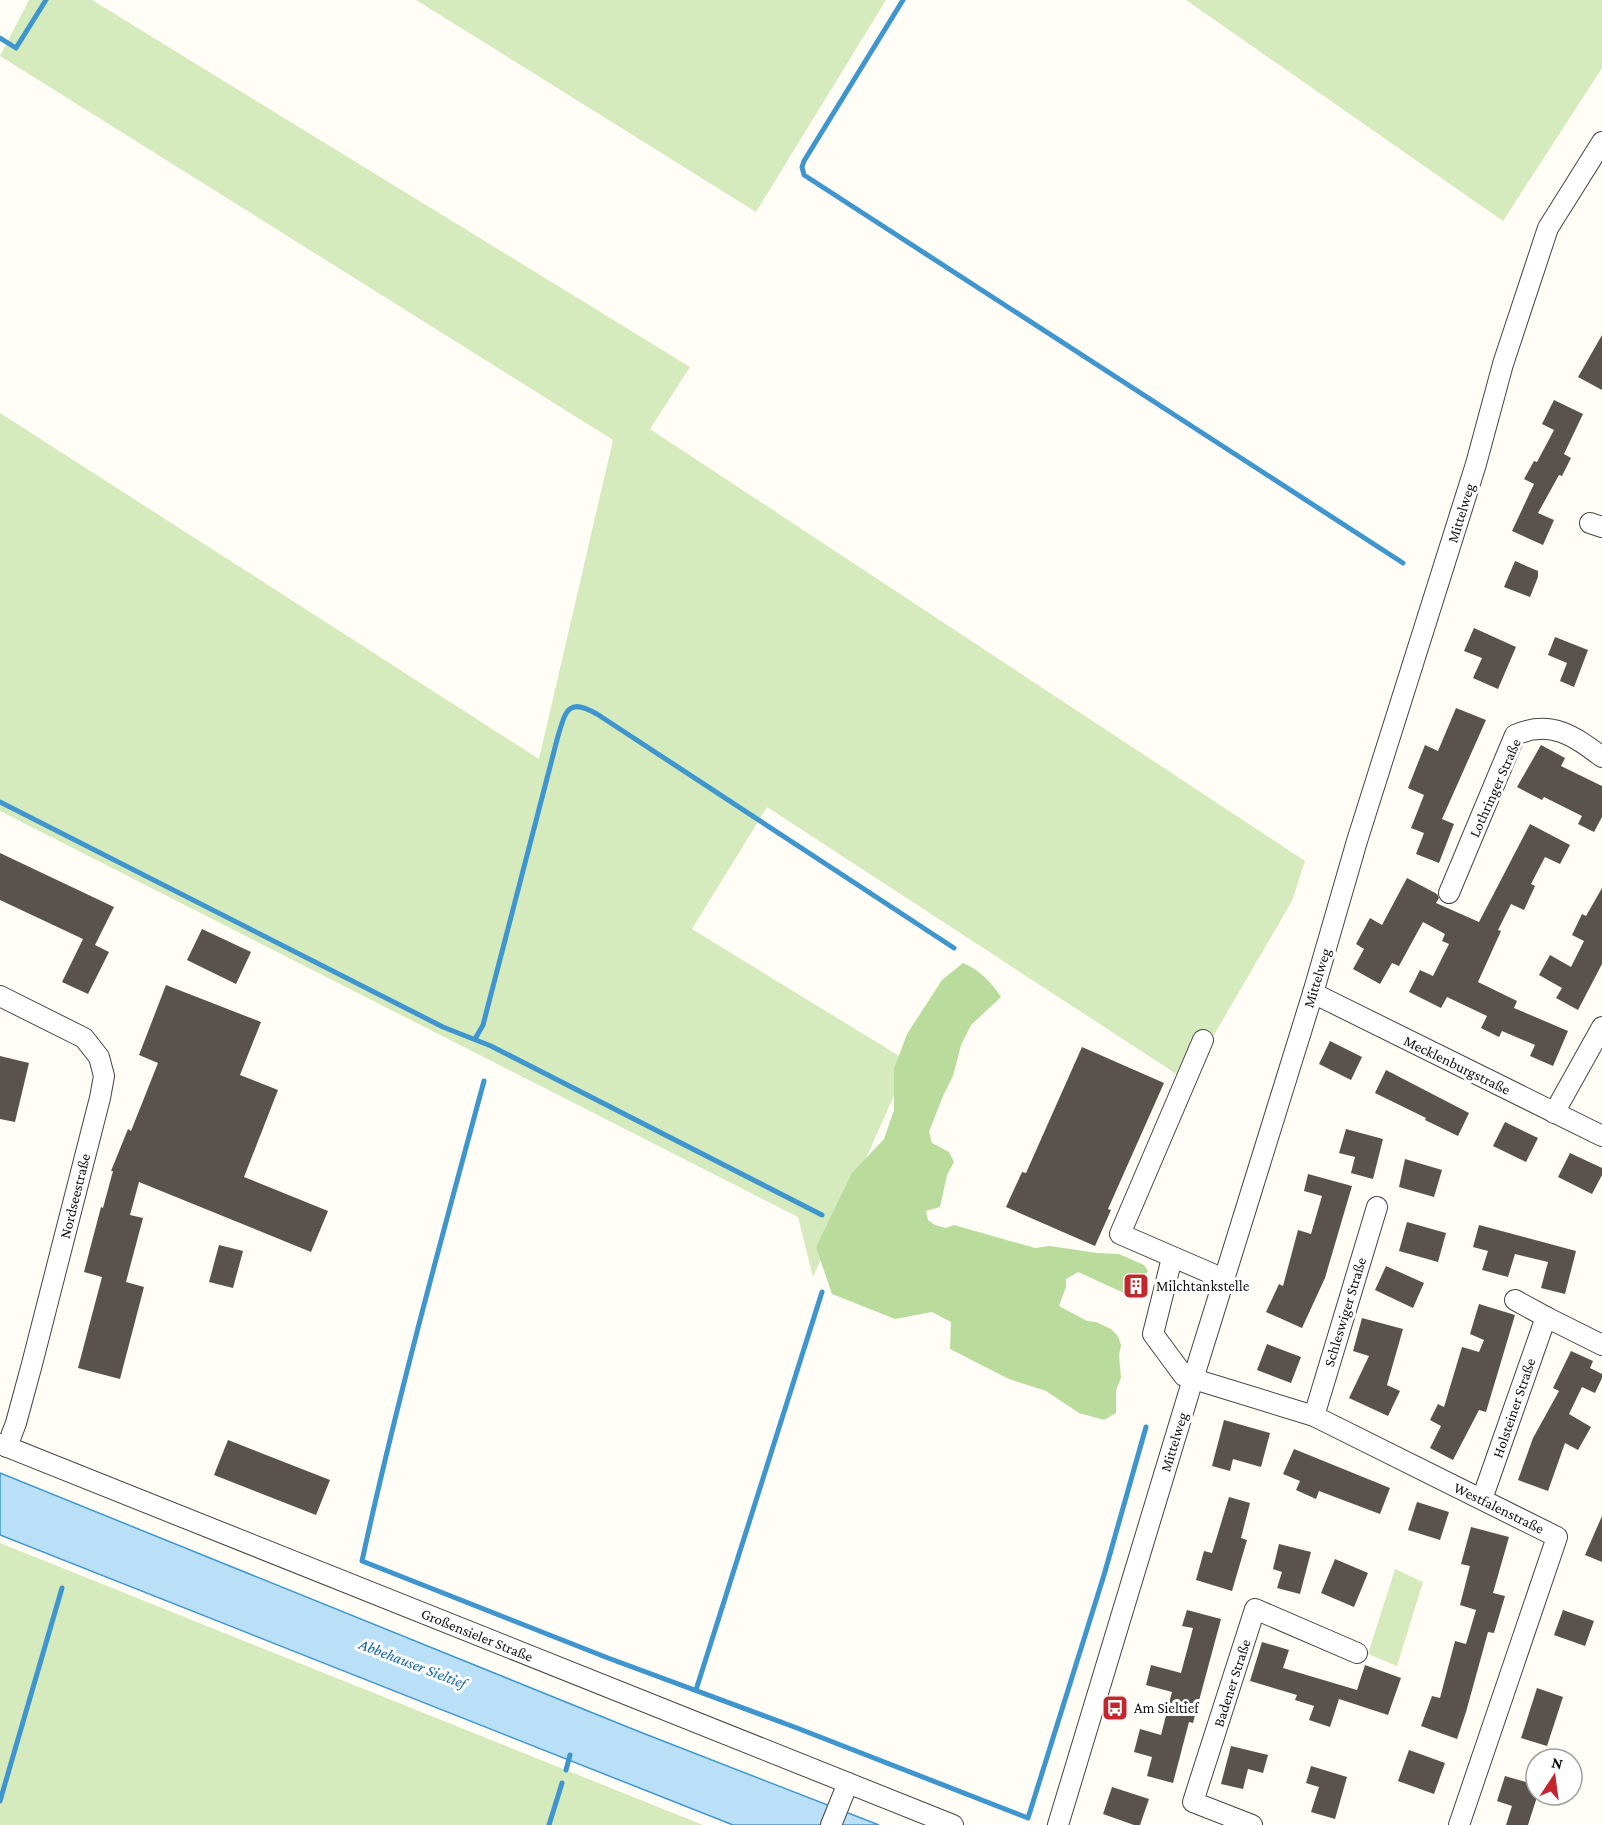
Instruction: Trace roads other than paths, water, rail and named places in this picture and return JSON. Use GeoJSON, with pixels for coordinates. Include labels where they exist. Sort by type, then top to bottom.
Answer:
{"type":"FeatureCollection","features":[{"type":"Feature","properties":{"kind":"street","name":"Mittelweg"},"geometry":{"type":"LineString","coordinates":[[1058,1825],[1358,841],[1476,464],[1503,364],[1548,228],[1602,142]]}},
{"type":"Feature","properties":{"kind":"street","name":"Lothringer Straße"},"geometry":{"type":"LineString","coordinates":[[1449,894],[1515,735],[1527,730],[1551,729],[1573,736],[1602,757]]}},
{"type":"Feature","properties":{"kind":"street","name":"Mecklenburgstraße"},"geometry":{"type":"LineString","coordinates":[[1313,993],[1602,1136]]}},
{"type":"Feature","properties":{"kind":"street","name":"Nordseestraße"},"geometry":{"type":"LineString","coordinates":[[0,996],[84,1038],[99,1057],[104,1076],[16,1423],[3,1446]]}},
{"type":"Feature","properties":{"kind":"street"},"geometry":{"type":"LineString","coordinates":[[1554,1113],[1602,1027]]}},
{"type":"Feature","properties":{"kind":"street"},"geometry":{"type":"LineString","coordinates":[[1203,1040],[1120,1234],[1224,1279]]}},
{"type":"Feature","properties":{"kind":"street","name":"Schleswiger Straße"},"geometry":{"type":"LineString","coordinates":[[1314,1416],[1377,1208]]}},
{"type":"Feature","properties":{"kind":"street"},"geometry":{"type":"LineString","coordinates":[[1172,1258],[1153,1334],[1184,1376],[1193,1379]]}},
{"type":"Feature","properties":{"kind":"street"},"geometry":{"type":"LineString","coordinates":[[1515,1300],[1602,1345]]}},
{"type":"Feature","properties":{"kind":"street","name":"Holsteiner Straße"},"geometry":{"type":"LineString","coordinates":[[1482,1499],[1546,1317]]}},
{"type":"Feature","properties":{"kind":"street","name":"Westfalenstraße"},"geometry":{"type":"LineString","coordinates":[[1193,1379],[1314,1416],[1557,1537],[1459,1825]]}},
{"type":"Feature","properties":{"kind":"street","name":"Großensieler Straße"},"geometry":{"type":"LineString","coordinates":[[3,1446],[953,1825]]}},
{"type":"Feature","properties":{"kind":"street","name":"Badener Straße"},"geometry":{"type":"LineString","coordinates":[[1252,1825],[1193,1802],[1255,1609],[1357,1653]]}},
{"type":"Feature","properties":{"kind":"street"},"geometry":{"type":"LineString","coordinates":[[831,1825],[848,1783]]}},
{"type":"Feature","properties":{"kind":"water","name":"Abbehauser Sieltief"},"geometry":{"type":"Polygon","coordinates":[[[0,1473],[640,1732],[879,1825],[733,1825],[0,1535],[0,1473]]]}},
{"type":"Feature","properties":{"kind":"waterway"},"geometry":{"type":"LineString","coordinates":[[0,38],[16,48],[46,0]]}},
{"type":"Feature","properties":{"kind":"waterway"},"geometry":{"type":"LineString","coordinates":[[903,0],[804,161],[802,167],[804,175],[1403,563]]}},
{"type":"Feature","properties":{"kind":"waterway"},"geometry":{"type":"LineString","coordinates":[[475,1039],[483,1025],[558,736],[566,713],[574,707],[588,709],[597,714],[954,948]]}},
{"type":"Feature","properties":{"kind":"waterway"},"geometry":{"type":"LineString","coordinates":[[0,802],[443,1027],[491,1046],[822,1215]]}},
{"type":"Feature","properties":{"kind":"waterway"},"geometry":{"type":"LineString","coordinates":[[484,1081],[405,1380],[362,1561],[608,1658],[797,1728],[1028,1818],[1104,1575],[1146,1427]]}},
{"type":"Feature","properties":{"kind":"waterway"},"geometry":{"type":"LineString","coordinates":[[696,1690],[822,1292]]}},
{"type":"Feature","properties":{"kind":"waterway"},"geometry":{"type":"LineString","coordinates":[[0,1801],[62,1588]]}},
{"type":"Feature","properties":{"kind":"waterway"},"geometry":{"type":"LineString","coordinates":[[566,1770],[570,1755]]}},
{"type":"Feature","properties":{"kind":"waterway"},"geometry":{"type":"LineString","coordinates":[[549,1825],[562,1783]]}},
{"type":"Feature","properties":{"kind":"place","name":"Milchtankstelle"},"geometry":{"type":"Point","coordinates":[1136,1286]}},
{"type":"Feature","properties":{"kind":"place","name":"Am Sieltief"},"geometry":{"type":"Point","coordinates":[1115,1708]}}]}
